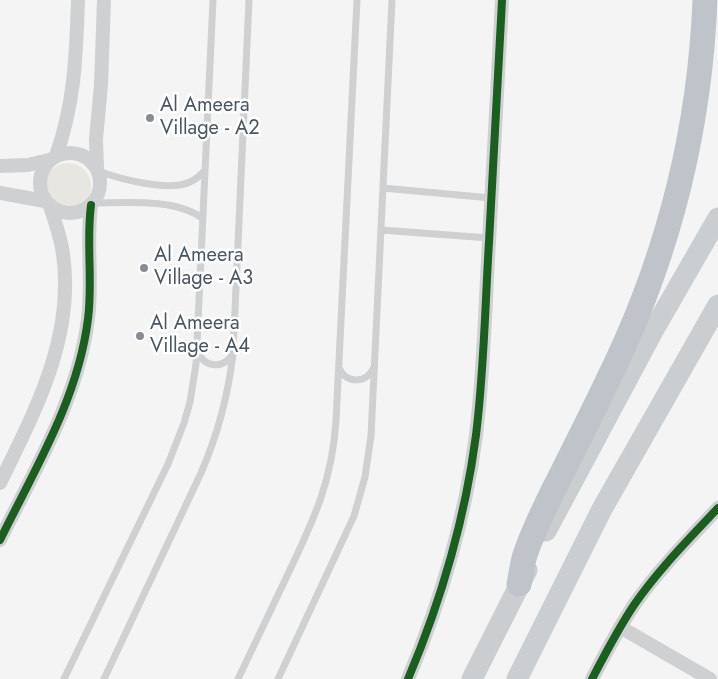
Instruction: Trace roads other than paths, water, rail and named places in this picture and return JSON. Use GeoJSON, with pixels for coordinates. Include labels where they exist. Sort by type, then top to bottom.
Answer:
{"type":"FeatureCollection","features":[{"type":"Feature","properties":{"kind":"highway"},"geometry":{"type":"LineString","coordinates":[[519,584],[524,557],[531,538],[621,353],[661,250],[681,179],[688,143],[702,48],[705,0]]}},
{"type":"Feature","properties":{"kind":"main road"},"geometry":{"type":"LineString","coordinates":[[472,679],[519,584],[618,396],[718,218]]}},
{"type":"Feature","properties":{"kind":"main road"},"geometry":{"type":"LineString","coordinates":[[517,679],[602,509],[718,305]]}},
{"type":"Feature","properties":{"kind":"street"},"geometry":{"type":"LineString","coordinates":[[0,483],[46,385],[58,339],[64,292],[64,267],[60,241],[48,203],[40,187],[40,180],[41,172],[53,158],[64,134],[73,88],[78,0]]}},
{"type":"Feature","properties":{"kind":"street"},"geometry":{"type":"LineString","coordinates":[[0,540],[61,417],[79,368],[84,344],[90,302],[88,237],[92,204],[100,188],[96,139],[101,85],[104,0]]}},
{"type":"Feature","properties":{"kind":"street"},"geometry":{"type":"LineString","coordinates":[[408,679],[444,583],[470,473],[480,399],[502,0]]}},
{"type":"Feature","properties":{"kind":"street"},"geometry":{"type":"LineString","coordinates":[[0,166],[28,166],[71,152],[79,153],[86,157],[98,170]]}},
{"type":"Feature","properties":{"kind":"street"},"geometry":{"type":"LineString","coordinates":[[0,193],[48,203],[63,212],[70,213],[78,212],[92,204]]}},
{"type":"Feature","properties":{"kind":"street"},"geometry":{"type":"LineString","coordinates":[[592,679],[620,627],[652,582],[718,508]]}},
{"type":"Feature","properties":{"kind":"street"},"geometry":{"type":"LineString","coordinates":[[620,627],[712,679],[718,672]]}},
{"type":"Feature","properties":{"kind":"lane"},"geometry":{"type":"LineString","coordinates":[[64,679],[177,443],[190,402],[197,348],[214,0]]}},
{"type":"Feature","properties":{"kind":"lane"},"geometry":{"type":"LineString","coordinates":[[104,679],[211,450],[225,403],[233,354],[249,0]]}},
{"type":"Feature","properties":{"kind":"lane"},"geometry":{"type":"LineString","coordinates":[[238,679],[312,523],[327,483],[335,442],[357,0]]}},
{"type":"Feature","properties":{"kind":"lane"},"geometry":{"type":"LineString","coordinates":[[278,679],[346,536],[360,496],[370,442],[392,0]]}},
{"type":"Feature","properties":{"kind":"lane"},"geometry":{"type":"LineString","coordinates":[[98,170],[135,182],[179,185],[196,179],[205,169]]}},
{"type":"Feature","properties":{"kind":"lane"},"geometry":{"type":"LineString","coordinates":[[383,188],[491,198]]}},
{"type":"Feature","properties":{"kind":"lane"},"geometry":{"type":"LineString","coordinates":[[92,204],[170,205],[187,209],[202,218]]}},
{"type":"Feature","properties":{"kind":"lane"},"geometry":{"type":"LineString","coordinates":[[381,230],[489,238]]}},
{"type":"Feature","properties":{"kind":"lane"},"geometry":{"type":"LineString","coordinates":[[197,348],[202,359],[213,365],[224,363],[233,354]]}},
{"type":"Feature","properties":{"kind":"lane"},"geometry":{"type":"LineString","coordinates":[[339,367],[345,376],[355,381],[366,378],[375,365]]}},
{"type":"Feature","properties":{"kind":"place","name":"Al Ameera Village - A2"},"geometry":{"type":"Point","coordinates":[150,118]}},
{"type":"Feature","properties":{"kind":"place","name":"Al Ameera Village - A3"},"geometry":{"type":"Point","coordinates":[144,268]}},
{"type":"Feature","properties":{"kind":"place","name":"Al Ameera Village - A4"},"geometry":{"type":"Point","coordinates":[140,336]}}]}
